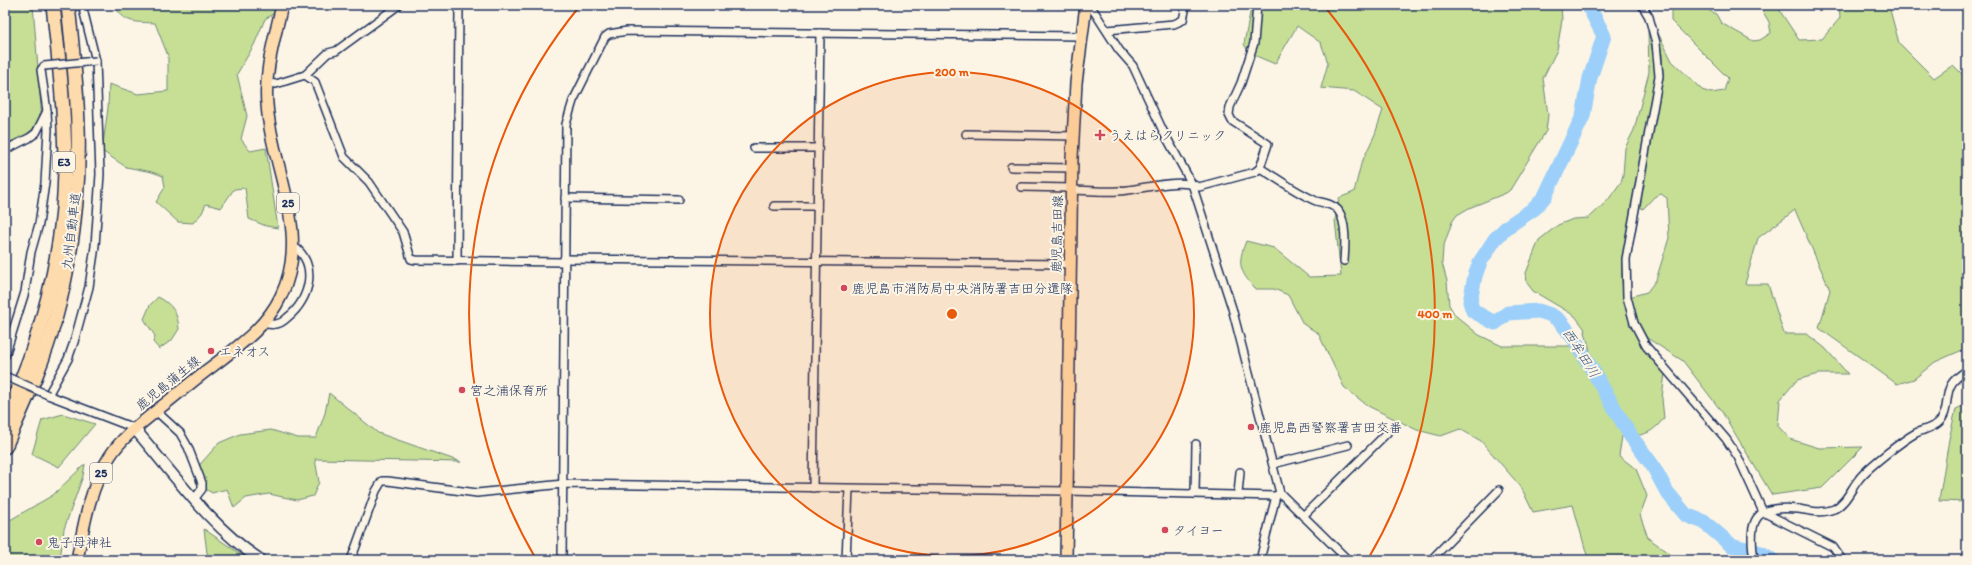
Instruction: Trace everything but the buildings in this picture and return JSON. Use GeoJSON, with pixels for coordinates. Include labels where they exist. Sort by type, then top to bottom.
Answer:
{"type":"FeatureCollection","features":[{"type":"Feature","properties":{"kind":"highway","name":"九州自動車道"},"geometry":{"type":"LineString","coordinates":[[5,418],[30,358],[43,317],[52,278],[63,206],[65,170],[64,127],[53,5]]}},
{"type":"Feature","properties":{"kind":"highway","name":"九州自動車道"},"geometry":{"type":"LineString","coordinates":[[5,447],[41,362],[55,321],[71,241],[75,208],[78,126],[68,5]]}},
{"type":"Feature","properties":{"kind":"main road","name":"鹿児島蒲生線"},"geometry":{"type":"LineString","coordinates":[[77,560],[87,511],[98,478],[111,454],[134,428],[239,346],[263,324],[281,297],[288,280],[292,263],[293,246],[288,205],[270,131],[267,103],[267,83],[282,5]]}},
{"type":"Feature","properties":{"kind":"main road","name":"鹿児島吉田線"},"geometry":{"type":"LineString","coordinates":[[1066,560],[1071,189],[1073,136],[1081,36],[1086,5]]}},
{"type":"Feature","properties":{"kind":"street"},"geometry":{"type":"LineString","coordinates":[[48,396],[68,358],[74,342],[92,271],[100,174],[96,61],[82,5]]}},
{"type":"Feature","properties":{"kind":"street"},"geometry":{"type":"LineString","coordinates":[[267,83],[276,84],[305,75],[328,53],[336,51],[399,5]]}},
{"type":"Feature","properties":{"kind":"street"},"geometry":{"type":"LineString","coordinates":[[457,261],[459,5]]}},
{"type":"Feature","properties":{"kind":"street"},"geometry":{"type":"LineString","coordinates":[[1090,5],[1107,30],[1118,50],[1133,66],[1162,131],[1192,184],[1232,308],[1273,464],[1278,494],[1260,560]]}},
{"type":"Feature","properties":{"kind":"street"},"geometry":{"type":"LineString","coordinates":[[1107,30],[1174,24],[1183,20],[1185,11],[1183,5]]}},
{"type":"Feature","properties":{"kind":"street"},"geometry":{"type":"LineString","coordinates":[[1021,187],[1117,191],[1169,184],[1192,184],[1199,187],[1255,172],[1260,168],[1268,144],[1232,121],[1229,115],[1230,107],[1241,83],[1254,44],[1257,5]]}},
{"type":"Feature","properties":{"kind":"street"},"geometry":{"type":"LineString","coordinates":[[1642,5],[1649,17],[1656,43],[1658,76],[1626,259],[1625,282],[1629,310],[1646,346],[1726,439],[1738,457],[1763,512],[1833,547],[1842,560]]}},
{"type":"Feature","properties":{"kind":"street"},"geometry":{"type":"LineString","coordinates":[[562,560],[565,142],[568,112],[593,56],[605,36],[627,31],[1081,36]]}},
{"type":"Feature","properties":{"kind":"street"},"geometry":{"type":"LineString","coordinates":[[813,488],[820,32]]}},
{"type":"Feature","properties":{"kind":"street"},"geometry":{"type":"LineString","coordinates":[[5,356],[25,292],[31,252],[39,224],[46,176],[48,130],[47,111],[41,70],[44,66],[96,61]]}},
{"type":"Feature","properties":{"kind":"street"},"geometry":{"type":"LineString","coordinates":[[305,75],[316,82],[344,156],[369,182],[403,232],[411,259],[457,261],[816,261],[1070,264]]}},
{"type":"Feature","properties":{"kind":"street"},"geometry":{"type":"LineString","coordinates":[[5,150],[36,133],[47,111]]}},
{"type":"Feature","properties":{"kind":"street"},"geometry":{"type":"LineString","coordinates":[[966,134],[1073,136]]}},
{"type":"Feature","properties":{"kind":"street"},"geometry":{"type":"LineString","coordinates":[[754,148],[818,148]]}},
{"type":"Feature","properties":{"kind":"street"},"geometry":{"type":"LineString","coordinates":[[1011,167],[1072,168]]}},
{"type":"Feature","properties":{"kind":"street"},"geometry":{"type":"LineString","coordinates":[[1260,168],[1307,196],[1334,206],[1342,217],[1345,241],[1344,261]]}},
{"type":"Feature","properties":{"kind":"street"},"geometry":{"type":"LineString","coordinates":[[565,198],[679,200]]}},
{"type":"Feature","properties":{"kind":"street"},"geometry":{"type":"LineString","coordinates":[[774,206],[817,206]]}},
{"type":"Feature","properties":{"kind":"street"},"geometry":{"type":"LineString","coordinates":[[263,324],[275,324],[283,321],[301,305],[305,297],[309,279],[306,258],[301,251],[293,246]]}},
{"type":"Feature","properties":{"kind":"street"},"geometry":{"type":"LineString","coordinates":[[1754,560],[1751,531],[1755,521],[1763,512],[1776,508],[1818,512],[1834,508],[1847,498],[1860,478],[1892,450],[1915,434],[1938,423],[1944,416],[1949,387],[1955,379],[1967,370]]}},
{"type":"Feature","properties":{"kind":"street"},"geometry":{"type":"LineString","coordinates":[[5,376],[48,396],[134,428],[232,539],[261,560]]}},
{"type":"Feature","properties":{"kind":"street"},"geometry":{"type":"LineString","coordinates":[[156,411],[180,432],[188,448],[202,483],[202,489],[195,498]]}},
{"type":"Feature","properties":{"kind":"street"},"geometry":{"type":"LineString","coordinates":[[1303,516],[1387,433]]}},
{"type":"Feature","properties":{"kind":"street"},"geometry":{"type":"LineString","coordinates":[[1195,493],[1196,444]]}},
{"type":"Feature","properties":{"kind":"street"},"geometry":{"type":"LineString","coordinates":[[1273,464],[1348,445]]}},
{"type":"Feature","properties":{"kind":"street"},"geometry":{"type":"LineString","coordinates":[[1238,494],[1240,472]]}},
{"type":"Feature","properties":{"kind":"street"},"geometry":{"type":"LineString","coordinates":[[351,560],[376,491],[382,481],[410,483],[477,493],[563,484],[1278,494],[1348,560]]}},
{"type":"Feature","properties":{"kind":"street"},"geometry":{"type":"LineString","coordinates":[[846,560],[849,489]]}},
{"type":"Feature","properties":{"kind":"street"},"geometry":{"type":"LineString","coordinates":[[1431,560],[1499,490]]}},
{"type":"Feature","properties":{"kind":"green space"},"geometry":{"type":"Polygon","coordinates":[[[5,5],[33,5],[42,120],[22,139],[5,143],[5,5]]]}},
{"type":"Feature","properties":{"kind":"green space"},"geometry":{"type":"Polygon","coordinates":[[[115,5],[242,5],[246,7],[284,5],[284,7],[265,19],[254,45],[237,74],[247,116],[241,139],[250,151],[266,148],[278,228],[266,226],[249,219],[245,188],[234,189],[221,208],[206,204],[202,213],[193,223],[178,222],[156,202],[165,187],[163,176],[152,172],[126,167],[102,151],[108,108],[109,84],[138,94],[168,91],[168,56],[155,23],[137,22],[126,19],[118,11],[115,5]]]}},
{"type":"Feature","properties":{"kind":"green space"},"geometry":{"type":"Polygon","coordinates":[[[1253,5],[1561,5],[1562,20],[1557,50],[1543,78],[1548,115],[1546,131],[1510,190],[1469,208],[1457,215],[1452,222],[1443,248],[1442,263],[1447,281],[1449,305],[1455,315],[1479,335],[1502,346],[1571,346],[1590,351],[1584,328],[1575,316],[1533,291],[1527,283],[1526,273],[1539,240],[1558,225],[1573,219],[1589,218],[1608,200],[1621,182],[1625,148],[1634,130],[1649,72],[1648,31],[1654,57],[1655,76],[1622,265],[1622,283],[1624,298],[1631,323],[1637,335],[1665,372],[1662,399],[1664,418],[1655,428],[1646,433],[1635,436],[1622,436],[1619,456],[1636,469],[1647,496],[1640,515],[1648,538],[1668,552],[1673,560],[1586,560],[1588,559],[1573,505],[1533,512],[1521,487],[1481,441],[1460,429],[1441,436],[1417,430],[1368,406],[1344,387],[1318,333],[1303,324],[1288,295],[1274,289],[1255,289],[1246,277],[1241,266],[1241,256],[1246,241],[1274,248],[1309,277],[1341,276],[1335,220],[1339,198],[1354,192],[1361,164],[1375,134],[1383,110],[1354,91],[1321,88],[1328,63],[1321,43],[1297,26],[1275,64],[1249,53],[1244,44],[1251,8],[1253,5]]]}},
{"type":"Feature","properties":{"kind":"green space"},"geometry":{"type":"Polygon","coordinates":[[[1675,5],[1698,5],[1716,14],[1721,23],[1753,41],[1760,40],[1771,33],[1769,22],[1759,5],[1782,5],[1780,11],[1799,40],[1822,39],[1840,18],[1839,5],[1891,5],[1890,10],[1899,43],[1934,78],[1953,65],[1967,79],[1967,348],[1935,362],[1914,379],[1897,384],[1819,328],[1830,290],[1795,210],[1758,238],[1745,284],[1768,284],[1784,334],[1807,334],[1825,348],[1848,374],[1818,374],[1797,380],[1780,400],[1778,426],[1790,439],[1819,448],[1863,447],[1822,488],[1772,495],[1722,412],[1683,361],[1647,338],[1636,319],[1629,297],[1647,292],[1656,280],[1669,238],[1667,198],[1661,194],[1654,197],[1643,209],[1639,206],[1663,77],[1662,53],[1657,31],[1672,61],[1702,90],[1711,93],[1724,91],[1728,78],[1671,21],[1671,13],[1675,5]]]}},
{"type":"Feature","properties":{"kind":"green space"},"geometry":{"type":"Polygon","coordinates":[[[158,297],[171,306],[176,314],[179,329],[172,340],[159,349],[153,342],[155,336],[144,319],[150,305],[158,297]]]}},
{"type":"Feature","properties":{"kind":"green space"},"geometry":{"type":"Polygon","coordinates":[[[329,393],[378,433],[461,462],[315,459],[319,482],[313,496],[297,500],[269,494],[246,498],[234,508],[227,489],[212,493],[196,483],[195,470],[219,443],[240,434],[271,430],[298,438],[316,438],[325,413],[329,393]]]}},
{"type":"Feature","properties":{"kind":"green space"},"geometry":{"type":"Polygon","coordinates":[[[1967,404],[1967,502],[1939,501],[1949,439],[1956,409],[1967,404]]]}},
{"type":"Feature","properties":{"kind":"green space"},"geometry":{"type":"Polygon","coordinates":[[[63,414],[95,424],[59,467],[32,454],[42,420],[63,414]]]}},
{"type":"Feature","properties":{"kind":"green space"},"geometry":{"type":"Polygon","coordinates":[[[85,464],[83,476],[64,529],[60,560],[5,560],[5,523],[53,495],[85,464]]]}},
{"type":"Feature","properties":{"kind":"green space"},"geometry":{"type":"Polygon","coordinates":[[[204,529],[249,560],[212,560],[207,553],[204,529]]]}},
{"type":"Feature","properties":{"kind":"waterway","name":"西牟田川"},"geometry":{"type":"LineString","coordinates":[[1588,5],[1604,36],[1590,78],[1583,116],[1545,196],[1535,208],[1507,227],[1495,239],[1480,262],[1475,276],[1470,302],[1473,311],[1495,323],[1508,313],[1539,311],[1551,315],[1560,321],[1575,340],[1630,435],[1653,466],[1667,492],[1686,515],[1704,522],[1731,545],[1761,553],[1773,560]]}},
{"type":"Feature","properties":{"kind":"place","name":"うえはらクリニック"},"geometry":{"type":"Point","coordinates":[1100,135]}},
{"type":"Feature","properties":{"kind":"place","name":"鹿児島市消防局中央消防署吉田分遣隊"},"geometry":{"type":"Point","coordinates":[844,288]}},
{"type":"Feature","properties":{"kind":"place","name":"エネオス"},"geometry":{"type":"Point","coordinates":[211,351]}},
{"type":"Feature","properties":{"kind":"place","name":"宮之浦保育所"},"geometry":{"type":"Point","coordinates":[462,390]}},
{"type":"Feature","properties":{"kind":"place","name":"鹿児島西警察署吉田交番"},"geometry":{"type":"Point","coordinates":[1251,427]}},
{"type":"Feature","properties":{"kind":"place","name":"タイヨー"},"geometry":{"type":"Point","coordinates":[1165,530]}},
{"type":"Feature","properties":{"kind":"place","name":"鬼子母神社"},"geometry":{"type":"Point","coordinates":[39,542]}}]}
